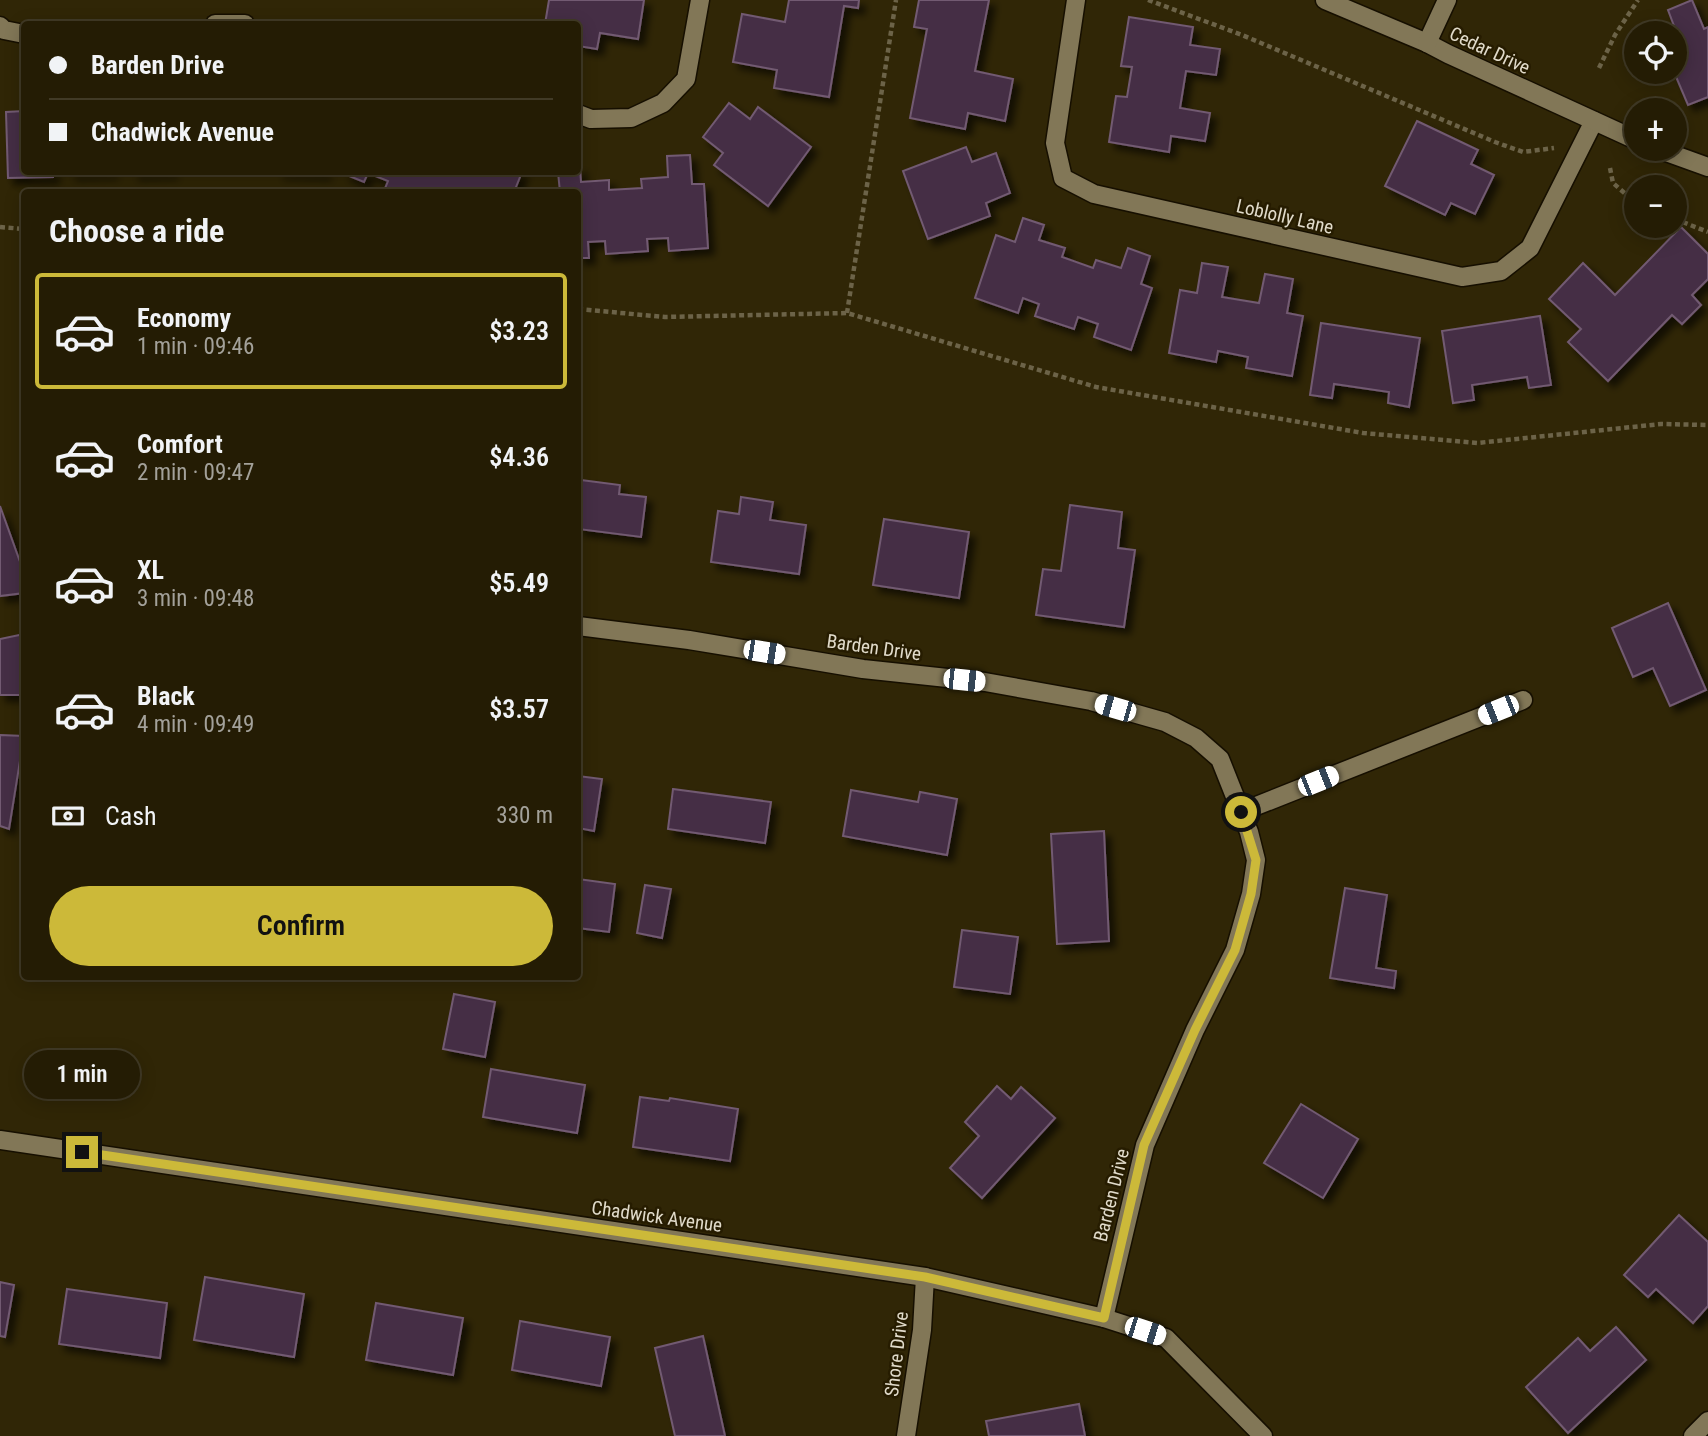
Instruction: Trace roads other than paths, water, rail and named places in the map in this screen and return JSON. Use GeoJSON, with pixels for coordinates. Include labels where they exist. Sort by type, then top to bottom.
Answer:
{"type":"FeatureCollection","features":[{"type":"Feature","properties":{"kind":"street"},"geometry":{"type":"LineString","coordinates":[[581,115],[591,119],[631,118],[663,103],[687,79],[700,0]]}},
{"type":"Feature","properties":{"kind":"street","name":"Loblolly Lane"},"geometry":{"type":"LineString","coordinates":[[1076,0],[1055,143],[1063,178],[1094,194],[1462,277],[1501,271],[1530,248],[1594,121]]}},
{"type":"Feature","properties":{"kind":"street","name":"Cedar Drive"},"geometry":{"type":"LineString","coordinates":[[1325,0],[1427,43],[1624,135]]}},
{"type":"Feature","properties":{"kind":"street"},"geometry":{"type":"LineString","coordinates":[[1427,43],[1447,0]]}},
{"type":"Feature","properties":{"kind":"street"},"geometry":{"type":"LineString","coordinates":[[0,26],[4,30],[21,33]]}},
{"type":"Feature","properties":{"kind":"street"},"geometry":{"type":"LineString","coordinates":[[1687,159],[1708,167]]}},
{"type":"Feature","properties":{"kind":"street","name":"Barden Drive"},"geometry":{"type":"LineString","coordinates":[[581,626],[690,640],[863,669],[985,682],[1091,701],[1165,722],[1205,744],[1220,759],[1256,860],[1251,894],[1235,950],[1195,1030],[1144,1145],[1104,1318]]}},
{"type":"Feature","properties":{"kind":"street"},"geometry":{"type":"LineString","coordinates":[[1241,812],[1523,700]]}},
{"type":"Feature","properties":{"kind":"street","name":"Chadwick Avenue"},"geometry":{"type":"LineString","coordinates":[[0,1140],[925,1277],[1104,1318],[1166,1338],[1263,1436]]}},
{"type":"Feature","properties":{"kind":"street","name":"Shore Drive"},"geometry":{"type":"LineString","coordinates":[[906,1436],[922,1330],[925,1277]]}},
{"type":"Feature","properties":{"kind":"street"},"geometry":{"type":"LineString","coordinates":[[1693,1436],[1708,1422]]}}]}
